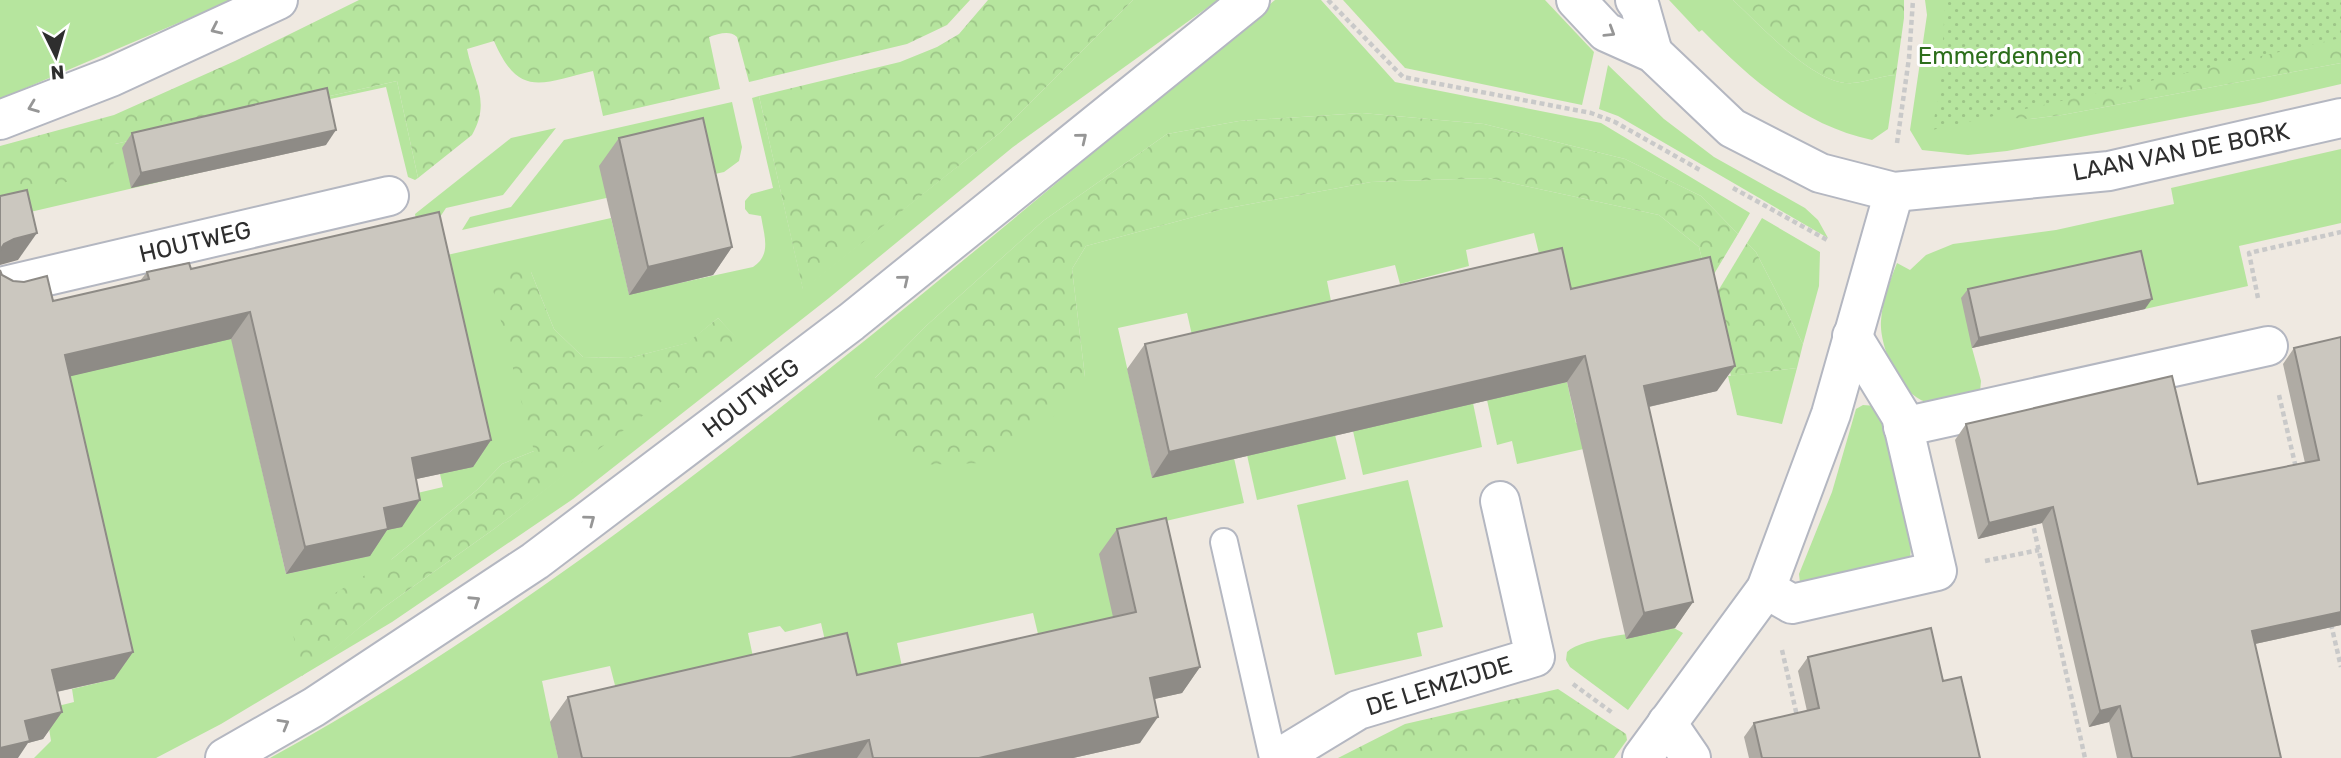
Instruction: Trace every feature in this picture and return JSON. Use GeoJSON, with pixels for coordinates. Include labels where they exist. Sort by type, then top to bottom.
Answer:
{"type":"FeatureCollection","features":[{"type":"Feature","properties":{"kind":"street"},"geometry":{"type":"LineString","coordinates":[[0,120],[111,77],[278,0]]}},
{"type":"Feature","properties":{"kind":"street","name":"HOUTWEG"},"geometry":{"type":"LineString","coordinates":[[225,758],[314,707],[535,561],[851,323],[1250,0]]}},
{"type":"Feature","properties":{"kind":"street","name":"LAAN VAN DE BORK"},"geometry":{"type":"LineString","coordinates":[[1576,0],[1606,32],[1653,53],[1732,128],[1820,173],[1894,192],[2109,171],[2341,118]]}},
{"type":"Feature","properties":{"kind":"street"},"geometry":{"type":"LineString","coordinates":[[1635,0],[1640,7],[1653,53]]}},
{"type":"Feature","properties":{"kind":"street"},"geometry":{"type":"LineString","coordinates":[[1691,758],[1654,741],[1779,596],[1894,192]]}},
{"type":"Feature","properties":{"kind":"street","name":"HOUTWEG"},"geometry":{"type":"LineString","coordinates":[[0,287],[389,196]]}},
{"type":"Feature","properties":{"kind":"street"},"geometry":{"type":"LineString","coordinates":[[1779,596],[1937,571],[1901,416],[1852,336]]}},
{"type":"Feature","properties":{"kind":"street"},"geometry":{"type":"LineString","coordinates":[[1903,427],[2268,346]]}},
{"type":"Feature","properties":{"kind":"street","name":"DE LEMZIJDE"},"geometry":{"type":"LineString","coordinates":[[1279,758],[1358,710],[1535,657],[1500,501]]}},
{"type":"Feature","properties":{"kind":"lane"},"geometry":{"type":"LineString","coordinates":[[1224,542],[1273,758]]}},
{"type":"Feature","properties":{"kind":"path"},"geometry":{"type":"LineString","coordinates":[[1328,0],[1403,78],[1591,113],[1615,122],[1709,175]]}},
{"type":"Feature","properties":{"kind":"path"},"geometry":{"type":"LineString","coordinates":[[1894,192],[1898,126],[1909,58],[1913,0]]}},
{"type":"Feature","properties":{"kind":"path"},"geometry":{"type":"LineString","coordinates":[[1732,188],[1873,266]]}},
{"type":"Feature","properties":{"kind":"path"},"geometry":{"type":"LineString","coordinates":[[2298,480],[2249,253],[2341,232]]}},
{"type":"Feature","properties":{"kind":"path"},"geometry":{"type":"LineString","coordinates":[[2030,511],[2085,758]]}},
{"type":"Feature","properties":{"kind":"path"},"geometry":{"type":"LineString","coordinates":[[1779,596],[1779,635],[1798,721]]}},
{"type":"Feature","properties":{"kind":"path"},"geometry":{"type":"LineString","coordinates":[[2329,614],[2341,667]]}},
{"type":"Feature","properties":{"kind":"path"},"geometry":{"type":"LineString","coordinates":[[1535,657],[1654,741]]}},
{"type":"Feature","properties":{"kind":"green space"},"geometry":{"type":"Polygon","coordinates":[[[0,0],[232,0],[0,99],[0,0]]]}},
{"type":"Feature","properties":{"kind":"green space"},"geometry":{"type":"Polygon","coordinates":[[[359,0],[970,0],[947,25],[907,44],[749,82],[737,37],[727,33],[709,37],[720,89],[603,116],[593,71],[560,80],[534,82],[513,72],[494,41],[467,49],[481,102],[478,123],[472,135],[418,178],[397,81],[115,144],[113,170],[0,199],[0,146],[114,115],[235,61],[359,0]]]}},
{"type":"Feature","properties":{"kind":"green space"},"geometry":{"type":"Polygon","coordinates":[[[988,0],[1133,0],[1001,132],[803,290],[759,96],[900,62],[937,47],[959,34],[988,0]]]}},
{"type":"Feature","properties":{"kind":"green space"},"geometry":{"type":"Polygon","coordinates":[[[1133,0],[1218,0],[1013,147],[829,298],[573,499],[392,622],[221,724],[156,758],[34,758],[51,741],[46,709],[74,702],[72,689],[114,679],[39,349],[224,306],[286,574],[369,556],[396,498],[443,487],[425,260],[611,218],[629,294],[753,267],[763,257],[765,237],[761,216],[749,214],[745,209],[745,201],[751,194],[773,188],[752,98],[759,96],[803,289],[1001,132],[1133,0]],[[531,272],[534,451],[502,464],[478,489],[392,559],[302,675],[383,608],[494,529],[738,340],[718,318],[688,343],[629,358],[583,357],[554,329],[531,272]]]}},
{"type":"Feature","properties":{"kind":"green space"},"geometry":{"type":"Polygon","coordinates":[[[1275,0],[1321,0],[1395,82],[1601,123],[1750,213],[1738,234],[1701,196],[1625,159],[1484,124],[1362,113],[1239,121],[1167,134],[1043,221],[926,326],[875,378],[1085,377],[1072,269],[1086,246],[1223,209],[1371,182],[1488,178],[1659,215],[1699,247],[1708,284],[1554,315],[1534,233],[1466,250],[1469,266],[1400,284],[1395,265],[1327,281],[1335,321],[1196,353],[1187,313],[1118,328],[1152,477],[1234,458],[1244,503],[1144,526],[1117,637],[1043,655],[1033,613],[897,643],[904,676],[836,689],[821,623],[785,632],[780,626],[748,633],[757,676],[618,697],[610,666],[542,681],[558,758],[270,758],[465,640],[650,508],[898,313],[1275,0]]]}},
{"type":"Feature","properties":{"kind":"green space"},"geometry":{"type":"Polygon","coordinates":[[[1343,0],[1545,0],[1594,52],[1582,105],[1405,68],[1343,0]]]}},
{"type":"Feature","properties":{"kind":"green space"},"geometry":{"type":"Polygon","coordinates":[[[1669,0],[1733,0],[1805,65],[1838,82],[1852,83],[1896,75],[1888,129],[1872,140],[1847,133],[1801,112],[1739,66],[1702,30],[1699,32],[1669,0]]]}},
{"type":"Feature","properties":{"kind":"green space"},"geometry":{"type":"Polygon","coordinates":[[[1733,0],[1904,0],[1896,75],[1852,83],[1838,82],[1822,75],[1789,52],[1733,0]]]}},
{"type":"Feature","properties":{"kind":"green space"},"geometry":{"type":"Polygon","coordinates":[[[1925,0],[1947,0],[2030,119],[2341,63],[2341,84],[2259,103],[2007,151],[1968,155],[1922,150],[1910,130],[1927,15],[1925,0]]]}},
{"type":"Feature","properties":{"kind":"green space","name":"Emmerdennen"},"geometry":{"type":"Polygon","coordinates":[[[1945,0],[2341,0],[2341,38],[1932,130],[1941,82],[1945,0]]]}},
{"type":"Feature","properties":{"kind":"green space","name":"Emmerdennen"},"geometry":{"type":"Polygon","coordinates":[[[2341,0],[2341,63],[2030,119],[1999,117],[1940,82],[1946,23],[2341,0]]]}},
{"type":"Feature","properties":{"kind":"green space"},"geometry":{"type":"Polygon","coordinates":[[[1608,65],[1664,119],[1714,157],[1805,208],[1818,220],[1828,238],[1618,116],[1599,109],[1608,65]]]}},
{"type":"Feature","properties":{"kind":"green space"},"geometry":{"type":"Polygon","coordinates":[[[397,81],[418,178],[415,180],[408,177],[386,87],[293,107],[194,174],[0,219],[0,199],[115,144],[397,81]]]}},
{"type":"Feature","properties":{"kind":"green space"},"geometry":{"type":"Polygon","coordinates":[[[732,102],[742,147],[739,161],[724,172],[462,230],[470,217],[511,207],[564,140],[732,102]]]}},
{"type":"Feature","properties":{"kind":"green space"},"geometry":{"type":"Polygon","coordinates":[[[1362,113],[1484,124],[1625,159],[1701,196],[1738,234],[1708,284],[1699,247],[1659,215],[1488,178],[1371,182],[1223,209],[1086,246],[1072,269],[1085,377],[1047,424],[983,463],[913,465],[879,434],[875,378],[926,326],[1043,221],[1167,134],[1239,121],[1362,113]]]}},
{"type":"Feature","properties":{"kind":"green space"},"geometry":{"type":"Polygon","coordinates":[[[556,128],[503,195],[446,208],[436,223],[417,225],[415,214],[511,138],[556,128]]]}},
{"type":"Feature","properties":{"kind":"green space"},"geometry":{"type":"Polygon","coordinates":[[[2341,149],[2341,223],[2239,246],[2248,286],[2145,309],[2134,261],[1972,348],[1981,381],[1980,392],[1950,400],[1932,403],[1921,400],[1902,383],[1888,358],[1881,321],[1889,284],[1897,263],[1910,270],[1926,255],[1953,244],[2056,230],[2174,204],[2171,188],[2341,149]]]}},
{"type":"Feature","properties":{"kind":"green space"},"geometry":{"type":"Polygon","coordinates":[[[1762,218],[1820,252],[1819,286],[1803,344],[1756,252],[1747,243],[1762,218]]]}},
{"type":"Feature","properties":{"kind":"green space"},"geometry":{"type":"Polygon","coordinates":[[[1747,243],[1756,252],[1803,344],[1797,368],[1731,376],[1712,301],[1747,243]]]}},
{"type":"Feature","properties":{"kind":"green space"},"geometry":{"type":"Polygon","coordinates":[[[516,264],[531,272],[554,329],[583,357],[629,358],[687,343],[718,318],[739,340],[494,529],[383,608],[302,676],[290,620],[392,559],[478,489],[502,464],[534,451],[490,278],[498,265],[516,264]]]}},
{"type":"Feature","properties":{"kind":"green space"},"geometry":{"type":"Polygon","coordinates":[[[1797,368],[1782,424],[1737,415],[1728,376],[1797,368]]]}},
{"type":"Feature","properties":{"kind":"green space"},"geometry":{"type":"Polygon","coordinates":[[[1567,382],[1576,423],[1627,412],[1632,438],[1517,464],[1512,441],[1497,445],[1487,400],[1567,382]]]}},
{"type":"Feature","properties":{"kind":"green space"},"geometry":{"type":"Polygon","coordinates":[[[1473,403],[1482,447],[1363,475],[1353,431],[1473,403]]]}},
{"type":"Feature","properties":{"kind":"green space"},"geometry":{"type":"Polygon","coordinates":[[[1863,405],[1876,406],[1883,419],[1911,547],[1910,559],[1800,583],[1799,574],[1832,492],[1856,409],[1863,405]]]}},
{"type":"Feature","properties":{"kind":"green space"},"geometry":{"type":"Polygon","coordinates":[[[1335,435],[1346,479],[1257,500],[1247,455],[1335,435]]]}},
{"type":"Feature","properties":{"kind":"green space"},"geometry":{"type":"Polygon","coordinates":[[[1408,480],[1443,627],[1417,633],[1422,656],[1335,675],[1297,505],[1408,480]]]}},
{"type":"Feature","properties":{"kind":"green space"},"geometry":{"type":"Polygon","coordinates":[[[1674,628],[1683,633],[1628,710],[1570,667],[1566,660],[1567,652],[1587,642],[1674,628]]]}},
{"type":"Feature","properties":{"kind":"green space"},"geometry":{"type":"Polygon","coordinates":[[[1558,689],[1626,734],[1627,740],[1614,758],[1338,758],[1405,724],[1558,689]]]}},
{"type":"Feature","properties":{"kind":"building"},"geometry":{"type":"Polygon","coordinates":[[[327,88],[336,130],[141,173],[132,133],[327,88]]]}},
{"type":"Feature","properties":{"kind":"building"},"geometry":{"type":"Polygon","coordinates":[[[703,118],[732,247],[648,267],[619,138],[703,118]]]}},
{"type":"Feature","properties":{"kind":"building"},"geometry":{"type":"Polygon","coordinates":[[[27,190],[37,233],[14,239],[4,244],[0,250],[0,196],[27,190]]]}},
{"type":"Feature","properties":{"kind":"building"},"geometry":{"type":"Polygon","coordinates":[[[439,212],[491,440],[412,458],[420,500],[384,508],[388,529],[305,547],[250,312],[65,355],[133,652],[52,670],[62,712],[25,721],[30,741],[0,748],[0,270],[2,275],[13,281],[24,282],[47,276],[53,301],[149,279],[147,272],[189,263],[191,269],[439,212]]]}},
{"type":"Feature","properties":{"kind":"building"},"geometry":{"type":"Polygon","coordinates":[[[1562,248],[1571,289],[1710,257],[1735,366],[1644,386],[1693,602],[1644,613],[1585,356],[1169,452],[1145,344],[1562,248]]]}},
{"type":"Feature","properties":{"kind":"building"},"geometry":{"type":"Polygon","coordinates":[[[2141,251],[2152,299],[1979,338],[1968,289],[2141,251]]]}},
{"type":"Feature","properties":{"kind":"building"},"geometry":{"type":"Polygon","coordinates":[[[2341,337],[2341,612],[2252,631],[2281,758],[2132,758],[2120,706],[2100,711],[2053,507],[1989,523],[1966,424],[2172,376],[2198,484],[2319,460],[2294,348],[2341,337]]]}},
{"type":"Feature","properties":{"kind":"building"},"geometry":{"type":"Polygon","coordinates":[[[1166,518],[1200,667],[1150,678],[1158,717],[979,758],[873,758],[869,740],[790,758],[582,758],[568,697],[847,633],[857,675],[1136,612],[1117,529],[1166,518]]]}},
{"type":"Feature","properties":{"kind":"building"},"geometry":{"type":"Polygon","coordinates":[[[1931,628],[1943,681],[1961,677],[1980,758],[1762,758],[1754,723],[1819,708],[1808,657],[1931,628]]]}}]}
